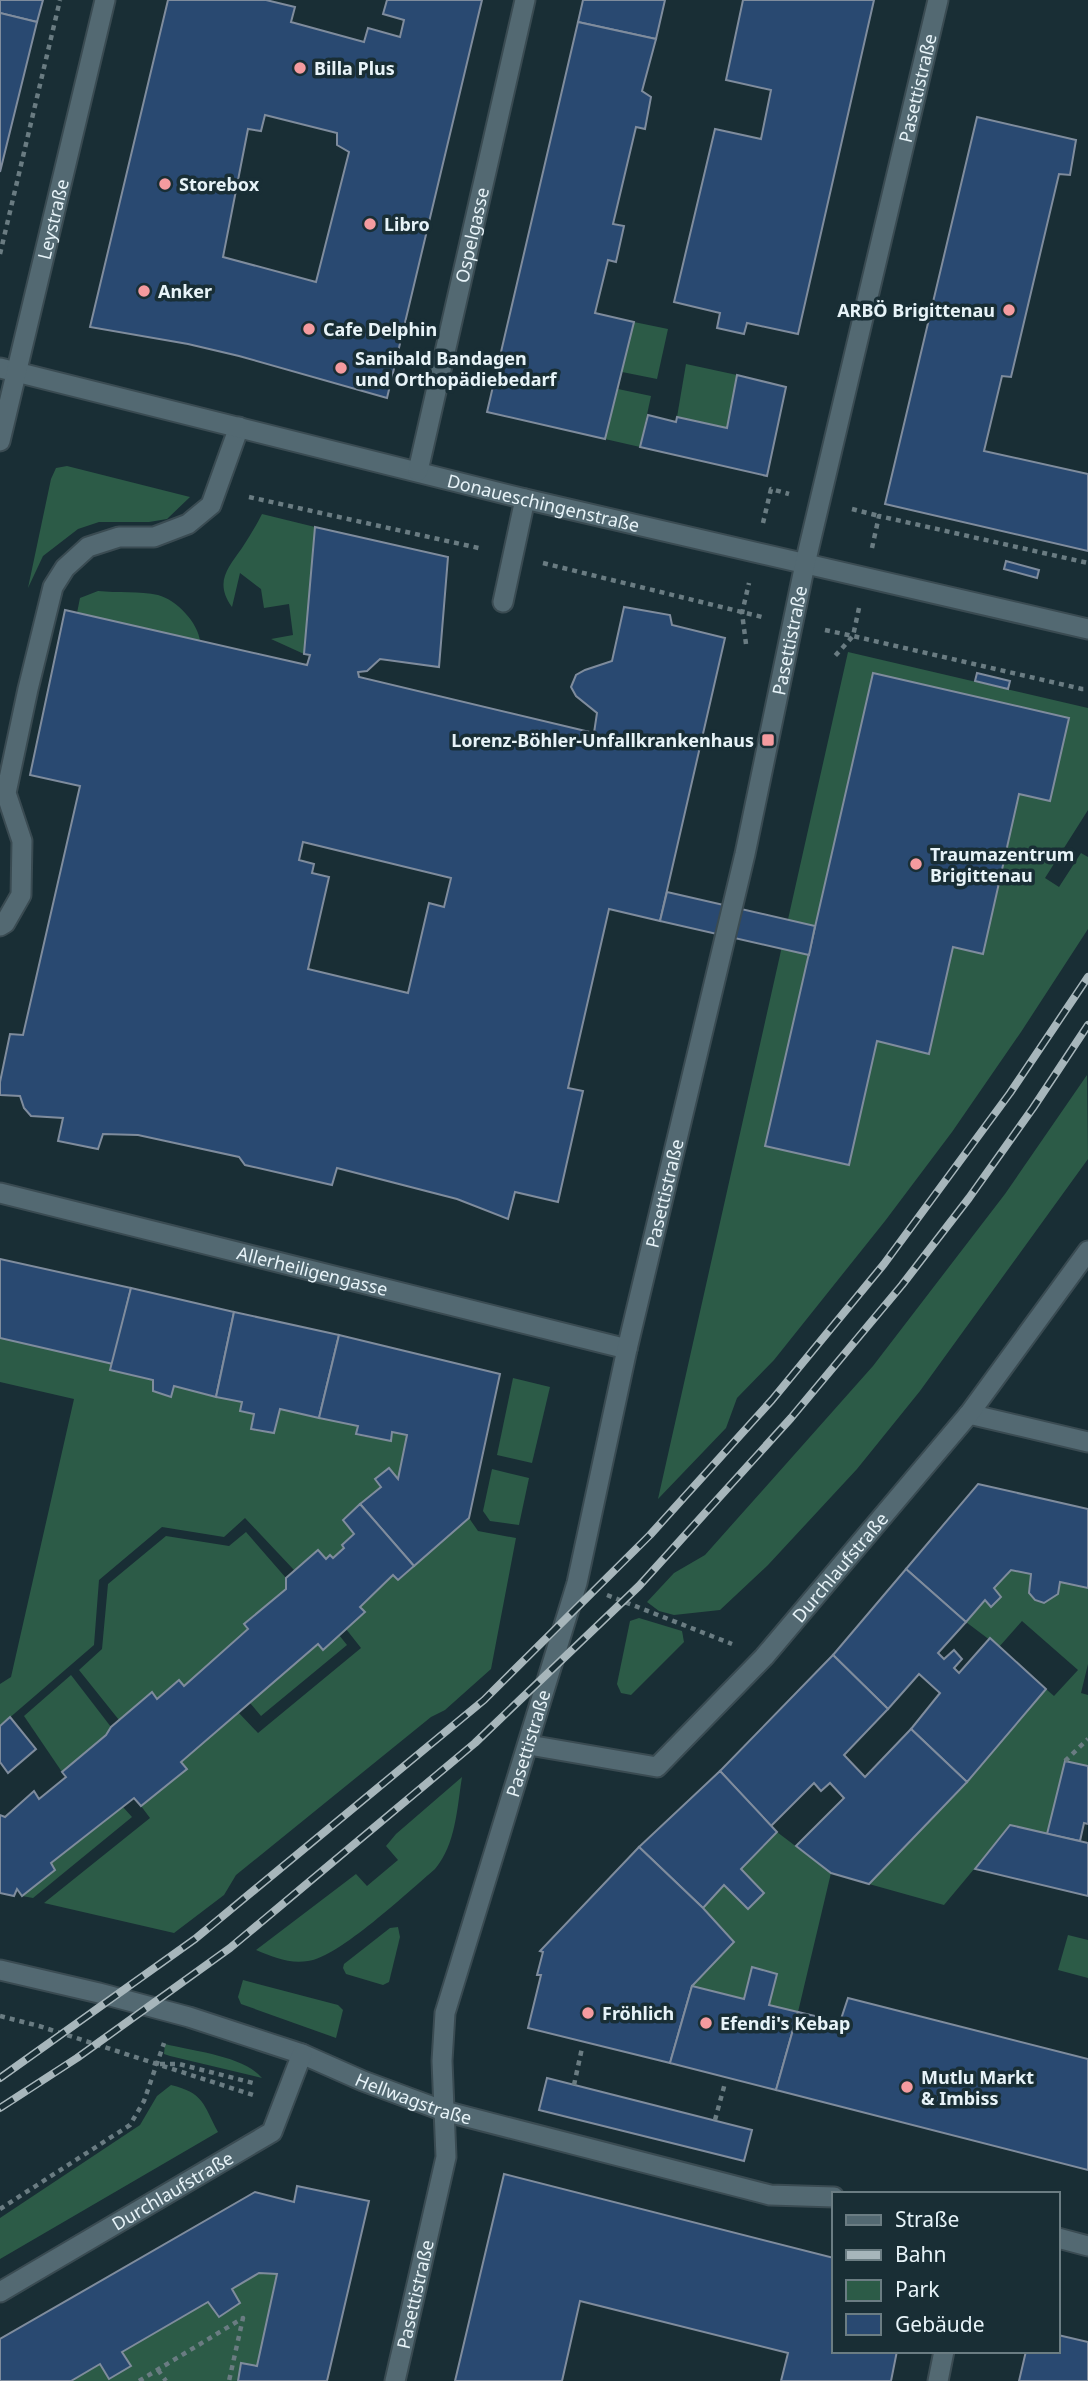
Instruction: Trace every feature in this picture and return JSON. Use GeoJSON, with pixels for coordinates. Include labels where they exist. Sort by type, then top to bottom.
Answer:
{"type":"FeatureCollection","features":[{"type":"Feature","properties":{"kind":"street","name":"Leystraße"},"geometry":{"type":"LineString","coordinates":[[0,441],[8,370],[105,0]]}},
{"type":"Feature","properties":{"kind":"street","name":"Ospelgasse"},"geometry":{"type":"LineString","coordinates":[[418,471],[525,0]]}},
{"type":"Feature","properties":{"kind":"street","name":"Pasettistraße"},"geometry":{"type":"LineString","coordinates":[[395,2381],[446,2157],[442,2061],[445,2013],[529,1745],[576,1583],[626,1349],[745,853],[806,564],[938,0]]}},
{"type":"Feature","properties":{"kind":"street","name":"Donaueschingenstraße"},"geometry":{"type":"LineString","coordinates":[[8,370],[525,499],[1088,629]]}},
{"type":"Feature","properties":{"kind":"street"},"geometry":{"type":"LineString","coordinates":[[0,926],[5,923],[21,895],[22,841],[6,793],[53,587],[65,568],[89,547],[119,537],[154,537],[188,524],[211,505],[239,427]]}},
{"type":"Feature","properties":{"kind":"street"},"geometry":{"type":"LineString","coordinates":[[503,602],[525,499]]}},
{"type":"Feature","properties":{"kind":"street","name":"Allerheiligengasse"},"geometry":{"type":"LineString","coordinates":[[0,1193],[626,1349]]}},
{"type":"Feature","properties":{"kind":"street","name":"Durchlaufstraße"},"geometry":{"type":"LineString","coordinates":[[529,1745],[657,1767],[764,1657],[969,1414],[1088,1251]]}},
{"type":"Feature","properties":{"kind":"street"},"geometry":{"type":"LineString","coordinates":[[969,1414],[1088,1442]]}},
{"type":"Feature","properties":{"kind":"street","name":"Hellwagstraße"},"geometry":{"type":"LineString","coordinates":[[0,1970],[190,2017],[302,2054],[363,2081],[444,2111],[770,2195],[832,2197]]}},
{"type":"Feature","properties":{"kind":"street","name":"Durchlaufstraße"},"geometry":{"type":"LineString","coordinates":[[0,2292],[272,2132],[302,2054]]}},
{"type":"Feature","properties":{"kind":"street"},"geometry":{"type":"LineString","coordinates":[[1060,2239],[1088,2246]]}},
{"type":"Feature","properties":{"kind":"street"},"geometry":{"type":"LineString","coordinates":[[938,2381],[944,2353]]}},
{"type":"Feature","properties":{"kind":"path"},"geometry":{"type":"LineString","coordinates":[[0,254],[60,0]]}},
{"type":"Feature","properties":{"kind":"path"},"geometry":{"type":"LineString","coordinates":[[1088,563],[878,516],[853,636],[1088,689]]}},
{"type":"Feature","properties":{"kind":"path"},"geometry":{"type":"LineString","coordinates":[[742,613],[746,643]]}},
{"type":"Feature","properties":{"kind":"path"},"geometry":{"type":"LineString","coordinates":[[576,1583],[764,1657]]}},
{"type":"Feature","properties":{"kind":"path"},"geometry":{"type":"LineString","coordinates":[[1065,1761],[1088,1740]]}},
{"type":"Feature","properties":{"kind":"path"},"geometry":{"type":"LineString","coordinates":[[0,2016],[284,2105]]}},
{"type":"Feature","properties":{"kind":"path"},"geometry":{"type":"LineString","coordinates":[[574,2085],[582,2048]]}},
{"type":"Feature","properties":{"kind":"path"},"geometry":{"type":"LineString","coordinates":[[0,2209],[130,2125],[144,2101],[156,2064]]}},
{"type":"Feature","properties":{"kind":"path"},"geometry":{"type":"LineString","coordinates":[[715,2120],[724,2083]]}},
{"type":"Feature","properties":{"kind":"path"},"geometry":{"type":"LineString","coordinates":[[139,2381],[243,2318],[229,2381]]}},
{"type":"Feature","properties":{"kind":"path"},"geometry":{"type":"LineString","coordinates":[[158,2370],[166,2381]]}},
{"type":"Feature","properties":{"kind":"green space"},"geometry":{"type":"Polygon","coordinates":[[[634,322],[668,329],[657,379],[622,372],[634,322]]]}},
{"type":"Feature","properties":{"kind":"green space"},"geometry":{"type":"Polygon","coordinates":[[[686,364],[737,375],[727,428],[677,417],[686,364]]]}},
{"type":"Feature","properties":{"kind":"green space"},"geometry":{"type":"Polygon","coordinates":[[[618,389],[651,396],[640,447],[605,439],[618,389]]]}},
{"type":"Feature","properties":{"kind":"green space"},"geometry":{"type":"Polygon","coordinates":[[[67,466],[190,497],[167,519],[149,522],[99,522],[78,529],[43,556],[28,588],[51,479],[56,468],[67,466]]]}},
{"type":"Feature","properties":{"kind":"green space"},"geometry":{"type":"Polygon","coordinates":[[[262,514],[315,527],[304,654],[271,639],[293,635],[289,604],[264,608],[261,589],[240,573],[232,607],[224,590],[228,569],[262,514]]]}},
{"type":"Feature","properties":{"kind":"green space"},"geometry":{"type":"Polygon","coordinates":[[[98,591],[144,593],[165,598],[179,607],[191,620],[200,641],[77,613],[80,598],[98,591]]]}},
{"type":"Feature","properties":{"kind":"green space"},"geometry":{"type":"Polygon","coordinates":[[[848,652],[1088,708],[1088,810],[1045,878],[1059,887],[1081,853],[1088,857],[1088,929],[952,1132],[885,1221],[774,1360],[737,1398],[726,1428],[658,1499],[848,652]],[[873,673],[766,1146],[877,1041],[929,1053],[953,947],[983,954],[873,673]]]}},
{"type":"Feature","properties":{"kind":"green space"},"geometry":{"type":"Polygon","coordinates":[[[1087,1075],[1088,1159],[920,1391],[857,1469],[768,1565],[720,1610],[674,1615],[659,1611],[647,1602],[674,1573],[705,1555],[873,1366],[1005,1194],[1087,1075]]]}},
{"type":"Feature","properties":{"kind":"green space"},"geometry":{"type":"Polygon","coordinates":[[[0,1338],[113,1364],[153,1380],[153,1391],[170,1397],[174,1386],[242,1402],[241,1411],[254,1414],[251,1430],[274,1433],[280,1409],[358,1426],[356,1435],[390,1441],[392,1432],[407,1435],[398,1479],[389,1468],[375,1479],[381,1487],[343,1519],[354,1534],[342,1544],[344,1548],[333,1558],[326,1559],[318,1550],[294,1570],[245,1518],[224,1537],[162,1527],[99,1580],[94,1645],[0,1726],[0,1684],[11,1677],[74,1399],[0,1382],[0,1338]]]}},
{"type":"Feature","properties":{"kind":"green space"},"geometry":{"type":"Polygon","coordinates":[[[513,1378],[550,1387],[532,1463],[497,1455],[513,1378]]]}},
{"type":"Feature","properties":{"kind":"green space"},"geometry":{"type":"Polygon","coordinates":[[[492,1469],[529,1478],[519,1525],[490,1521],[483,1511],[492,1469]]]}},
{"type":"Feature","properties":{"kind":"green space"},"geometry":{"type":"Polygon","coordinates":[[[469,1518],[478,1531],[516,1538],[491,1669],[445,1710],[431,1717],[236,1875],[224,1895],[174,1933],[44,1903],[150,1818],[141,1806],[187,1769],[181,1762],[238,1712],[258,1733],[361,1648],[346,1629],[365,1613],[360,1607],[393,1575],[399,1580],[469,1518]]]}},
{"type":"Feature","properties":{"kind":"green space"},"geometry":{"type":"Polygon","coordinates":[[[246,1532],[286,1578],[286,1589],[245,1624],[248,1629],[184,1686],[178,1680],[157,1699],[152,1693],[119,1720],[79,1670],[102,1649],[108,1584],[166,1536],[229,1546],[246,1532]]]}},
{"type":"Feature","properties":{"kind":"green space"},"geometry":{"type":"Polygon","coordinates":[[[1011,1570],[1031,1574],[1035,1600],[1044,1603],[1057,1594],[1060,1582],[1088,1588],[1088,1664],[1081,1693],[1088,1695],[1088,1766],[1047,1834],[1010,1826],[944,1905],[869,1884],[1046,1689],[1054,1696],[1078,1670],[1022,1621],[999,1647],[966,1622],[985,1600],[991,1607],[1000,1598],[994,1588],[1011,1570]]]}},
{"type":"Feature","properties":{"kind":"green space"},"geometry":{"type":"Polygon","coordinates":[[[639,1618],[682,1631],[684,1642],[631,1695],[621,1693],[617,1684],[630,1621],[639,1618]]]}},
{"type":"Feature","properties":{"kind":"green space"},"geometry":{"type":"Polygon","coordinates":[[[339,1635],[347,1645],[261,1716],[250,1703],[318,1644],[324,1650],[339,1635]]]}},
{"type":"Feature","properties":{"kind":"green space"},"geometry":{"type":"Polygon","coordinates":[[[71,1675],[111,1727],[106,1735],[62,1772],[24,1716],[71,1675]]]}},
{"type":"Feature","properties":{"kind":"green space"},"geometry":{"type":"Polygon","coordinates":[[[462,1777],[454,1825],[442,1859],[435,1869],[391,1907],[355,1936],[321,1957],[294,1962],[256,1950],[356,1874],[367,1886],[398,1860],[386,1846],[396,1834],[462,1777]]]}},
{"type":"Feature","properties":{"kind":"green space"},"geometry":{"type":"Polygon","coordinates":[[[123,1807],[132,1817],[33,1898],[22,1896],[54,1870],[51,1863],[123,1807]]]}},
{"type":"Feature","properties":{"kind":"green space"},"geometry":{"type":"Polygon","coordinates":[[[777,1832],[831,1873],[798,2012],[769,2005],[777,1974],[753,1967],[744,1999],[692,1986],[734,1942],[703,1908],[724,1885],[749,1909],[764,1893],[741,1869],[777,1832]]]}},
{"type":"Feature","properties":{"kind":"green space"},"geometry":{"type":"Polygon","coordinates":[[[398,1927],[400,1937],[389,1982],[383,1985],[346,1974],[344,1964],[390,1928],[398,1927]]]}},
{"type":"Feature","properties":{"kind":"green space"},"geometry":{"type":"Polygon","coordinates":[[[1068,1935],[1088,1940],[1088,1978],[1058,1970],[1068,1935]]]}},
{"type":"Feature","properties":{"kind":"green space"},"geometry":{"type":"Polygon","coordinates":[[[243,1980],[338,2005],[343,2010],[336,2038],[241,2004],[238,1997],[243,1980]]]}},
{"type":"Feature","properties":{"kind":"green space"},"geometry":{"type":"Polygon","coordinates":[[[165,2044],[231,2059],[262,2078],[164,2054],[165,2044]]]}},
{"type":"Feature","properties":{"kind":"green space"},"geometry":{"type":"Polygon","coordinates":[[[171,2085],[190,2092],[201,2101],[218,2132],[0,2259],[0,2218],[140,2125],[157,2096],[171,2085]]]}},
{"type":"Feature","properties":{"kind":"green space"},"geometry":{"type":"Polygon","coordinates":[[[259,2273],[277,2274],[257,2366],[241,2363],[238,2381],[71,2381],[100,2364],[110,2379],[130,2366],[122,2352],[208,2302],[219,2317],[240,2303],[232,2289],[259,2273]]]}},
{"type":"Feature","properties":{"kind":"building"},"geometry":{"type":"Polygon","coordinates":[[[0,0],[43,0],[37,22],[0,13],[0,0]]]}},
{"type":"Feature","properties":{"kind":"building"},"geometry":{"type":"Polygon","coordinates":[[[168,0],[266,0],[295,7],[291,22],[364,42],[368,28],[400,37],[404,20],[383,14],[387,0],[482,0],[387,398],[239,356],[90,327],[168,0]],[[265,115],[261,131],[248,129],[223,257],[316,282],[349,152],[337,145],[337,133],[265,115]]]}},
{"type":"Feature","properties":{"kind":"building"},"geometry":{"type":"Polygon","coordinates":[[[583,0],[665,0],[656,39],[578,22],[583,0]]]}},
{"type":"Feature","properties":{"kind":"building"},"geometry":{"type":"Polygon","coordinates":[[[743,0],[874,0],[798,334],[747,323],[744,334],[717,328],[720,313],[674,302],[715,129],[761,139],[771,90],[726,80],[743,0]]]}},
{"type":"Feature","properties":{"kind":"building"},"geometry":{"type":"Polygon","coordinates":[[[0,13],[37,22],[0,172],[0,13]]]}},
{"type":"Feature","properties":{"kind":"building"},"geometry":{"type":"Polygon","coordinates":[[[578,22],[656,39],[642,91],[651,97],[645,129],[636,127],[613,224],[624,226],[616,262],[608,260],[595,313],[634,322],[605,439],[487,412],[578,22]]]}},
{"type":"Feature","properties":{"kind":"building"},"geometry":{"type":"Polygon","coordinates":[[[977,117],[1076,140],[1070,175],[1059,174],[1011,377],[1002,376],[984,451],[1088,474],[1088,551],[885,504],[977,117]]]}},
{"type":"Feature","properties":{"kind":"building"},"geometry":{"type":"Polygon","coordinates":[[[737,375],[786,387],[767,476],[640,447],[648,415],[676,422],[677,417],[727,428],[737,375]]]}},
{"type":"Feature","properties":{"kind":"building"},"geometry":{"type":"Polygon","coordinates":[[[315,527],[448,557],[439,667],[380,659],[367,671],[358,672],[359,677],[594,733],[597,713],[576,696],[571,687],[576,675],[612,661],[624,607],[670,615],[672,625],[725,638],[660,921],[609,909],[568,1088],[583,1091],[558,1202],[515,1192],[508,1219],[457,1199],[337,1168],[332,1185],[245,1165],[239,1157],[138,1135],[103,1134],[98,1149],[58,1141],[63,1118],[31,1116],[24,1108],[20,1096],[0,1095],[0,1082],[10,1034],[23,1035],[80,786],[30,775],[65,610],[307,665],[310,655],[304,654],[315,527]],[[303,842],[299,860],[314,864],[312,873],[329,877],[308,969],[408,993],[429,903],[444,907],[451,878],[303,842]]]}},
{"type":"Feature","properties":{"kind":"building"},"geometry":{"type":"Polygon","coordinates":[[[1006,561],[1039,570],[1037,578],[1004,569],[1006,561]]]}},
{"type":"Feature","properties":{"kind":"building","name":"Traumazentrum Brigittenau"},"geometry":{"type":"Polygon","coordinates":[[[873,673],[1069,718],[1050,801],[1019,794],[983,954],[953,947],[929,1054],[877,1041],[849,1165],[765,1146],[873,673]]]}},
{"type":"Feature","properties":{"kind":"building"},"geometry":{"type":"Polygon","coordinates":[[[977,673],[1010,681],[1008,689],[975,681],[977,673]]]}},
{"type":"Feature","properties":{"kind":"building"},"geometry":{"type":"Polygon","coordinates":[[[667,892],[815,926],[809,955],[660,921],[667,892]]]}},
{"type":"Feature","properties":{"kind":"building"},"geometry":{"type":"Polygon","coordinates":[[[0,1259],[131,1288],[113,1364],[0,1338],[0,1259]]]}},
{"type":"Feature","properties":{"kind":"building"},"geometry":{"type":"Polygon","coordinates":[[[131,1288],[234,1312],[216,1397],[174,1386],[171,1397],[153,1391],[153,1380],[110,1370],[131,1288]]]}},
{"type":"Feature","properties":{"kind":"building"},"geometry":{"type":"Polygon","coordinates":[[[234,1312],[339,1335],[319,1418],[280,1409],[274,1433],[251,1429],[254,1414],[240,1411],[242,1402],[216,1397],[234,1312]]]}},
{"type":"Feature","properties":{"kind":"building"},"geometry":{"type":"Polygon","coordinates":[[[339,1335],[500,1374],[469,1518],[414,1566],[360,1504],[381,1487],[375,1479],[389,1468],[398,1479],[407,1435],[392,1432],[391,1441],[356,1434],[358,1426],[319,1418],[339,1335]]]}},
{"type":"Feature","properties":{"kind":"building"},"geometry":{"type":"Polygon","coordinates":[[[978,1484],[1088,1509],[1088,1588],[1060,1582],[1058,1594],[1044,1603],[1035,1600],[1029,1593],[1031,1574],[1011,1570],[994,1588],[1001,1597],[991,1607],[985,1600],[966,1622],[906,1569],[978,1484]]]}},
{"type":"Feature","properties":{"kind":"building"},"geometry":{"type":"Polygon","coordinates":[[[360,1504],[414,1566],[398,1580],[393,1575],[360,1607],[365,1612],[323,1650],[318,1644],[181,1762],[187,1769],[141,1806],[134,1798],[51,1863],[55,1870],[22,1896],[17,1889],[14,1896],[0,1893],[0,1815],[5,1817],[34,1791],[39,1799],[66,1777],[62,1772],[152,1692],[157,1699],[179,1680],[184,1686],[248,1629],[244,1624],[286,1589],[286,1578],[318,1550],[326,1559],[330,1555],[333,1558],[354,1534],[343,1520],[360,1504]]]}},
{"type":"Feature","properties":{"kind":"building"},"geometry":{"type":"Polygon","coordinates":[[[906,1569],[966,1622],[938,1653],[944,1659],[954,1650],[962,1659],[954,1668],[959,1673],[990,1638],[1046,1689],[967,1782],[911,1729],[940,1693],[919,1674],[888,1709],[833,1655],[906,1569]]]}},
{"type":"Feature","properties":{"kind":"building"},"geometry":{"type":"Polygon","coordinates":[[[833,1655],[888,1709],[844,1755],[865,1777],[911,1729],[967,1782],[869,1884],[831,1873],[796,1846],[844,1798],[830,1783],[821,1791],[814,1783],[771,1826],[720,1771],[833,1655]]]}},
{"type":"Feature","properties":{"kind":"building"},"geometry":{"type":"Polygon","coordinates":[[[10,1717],[36,1749],[8,1773],[0,1762],[0,1726],[10,1717]]]}},
{"type":"Feature","properties":{"kind":"building"},"geometry":{"type":"Polygon","coordinates":[[[1065,1761],[1088,1766],[1088,1824],[1084,1823],[1080,1841],[1047,1834],[1065,1761]]]}},
{"type":"Feature","properties":{"kind":"building"},"geometry":{"type":"Polygon","coordinates":[[[720,1771],[777,1832],[741,1869],[764,1893],[748,1909],[724,1885],[703,1908],[639,1847],[720,1771]]]}},
{"type":"Feature","properties":{"kind":"building"},"geometry":{"type":"Polygon","coordinates":[[[1010,1825],[1088,1843],[1088,1896],[975,1869],[1010,1825]]]}},
{"type":"Feature","properties":{"kind":"building"},"geometry":{"type":"Polygon","coordinates":[[[639,1847],[703,1908],[734,1942],[692,1986],[670,2063],[528,2028],[541,1975],[537,1975],[543,1952],[540,1951],[639,1847]]]}},
{"type":"Feature","properties":{"kind":"building"},"geometry":{"type":"Polygon","coordinates":[[[752,1967],[777,1974],[769,2005],[798,2012],[776,2090],[670,2063],[692,1986],[744,1999],[752,1967]]]}},
{"type":"Feature","properties":{"kind":"building"},"geometry":{"type":"Polygon","coordinates":[[[848,1998],[1088,2059],[1088,2170],[776,2090],[798,2012],[840,2022],[848,1998]]]}},
{"type":"Feature","properties":{"kind":"building"},"geometry":{"type":"Polygon","coordinates":[[[547,2078],[752,2130],[744,2161],[539,2110],[547,2078]]]}},
{"type":"Feature","properties":{"kind":"building"},"geometry":{"type":"Polygon","coordinates":[[[504,2174],[832,2257],[832,2353],[897,2353],[891,2381],[781,2381],[788,2353],[580,2301],[562,2381],[455,2381],[504,2174]]]}},
{"type":"Feature","properties":{"kind":"building"},"geometry":{"type":"Polygon","coordinates":[[[297,2186],[369,2201],[327,2381],[238,2381],[241,2363],[257,2366],[277,2274],[259,2273],[232,2289],[240,2303],[219,2317],[208,2302],[122,2352],[131,2366],[109,2379],[100,2364],[71,2381],[0,2381],[0,2339],[255,2192],[294,2202],[297,2186]]]}},
{"type":"Feature","properties":{"kind":"building"},"geometry":{"type":"Polygon","coordinates":[[[1060,2335],[1088,2342],[1088,2381],[1019,2381],[1026,2353],[1060,2353],[1060,2335]]]}},
{"type":"Feature","properties":{"kind":"railway"},"geometry":{"type":"LineString","coordinates":[[0,2078],[195,1939],[484,1700],[650,1535],[772,1400],[884,1264],[1010,1093],[1088,977]]}},
{"type":"Feature","properties":{"kind":"railway"},"geometry":{"type":"LineString","coordinates":[[0,2108],[77,2058],[230,1948],[475,1743],[639,1586],[791,1418],[902,1285],[969,1198],[1088,1025]]}},
{"type":"Feature","properties":{"kind":"place","name":"Billa Plus"},"geometry":{"type":"Point","coordinates":[300,68]}},
{"type":"Feature","properties":{"kind":"place","name":"Storebox"},"geometry":{"type":"Point","coordinates":[165,184]}},
{"type":"Feature","properties":{"kind":"place","name":"Libro"},"geometry":{"type":"Point","coordinates":[370,224]}},
{"type":"Feature","properties":{"kind":"place","name":"Anker"},"geometry":{"type":"Point","coordinates":[144,291]}},
{"type":"Feature","properties":{"kind":"place","name":"ARBÖ Brigittenau"},"geometry":{"type":"Point","coordinates":[1009,310]}},
{"type":"Feature","properties":{"kind":"place","name":"Cafe Delphin"},"geometry":{"type":"Point","coordinates":[309,329]}},
{"type":"Feature","properties":{"kind":"place","name":"Sanibald Bandagen und Orthopädiebedarf"},"geometry":{"type":"Point","coordinates":[341,368]}},
{"type":"Feature","properties":{"kind":"place","name":"Lorenz-Böhler-Unfallkrankenhaus"},"geometry":{"type":"Point","coordinates":[768,740]}},
{"type":"Feature","properties":{"kind":"place","name":"Traumazentrum Brigittenau"},"geometry":{"type":"Point","coordinates":[916,864]}},
{"type":"Feature","properties":{"kind":"place","name":"Fröhlich"},"geometry":{"type":"Point","coordinates":[588,2013]}},
{"type":"Feature","properties":{"kind":"place","name":"Efendi's Kebap"},"geometry":{"type":"Point","coordinates":[706,2023]}},
{"type":"Feature","properties":{"kind":"place","name":"Mutlu Markt & Imbiss"},"geometry":{"type":"Point","coordinates":[907,2087]}}]}
